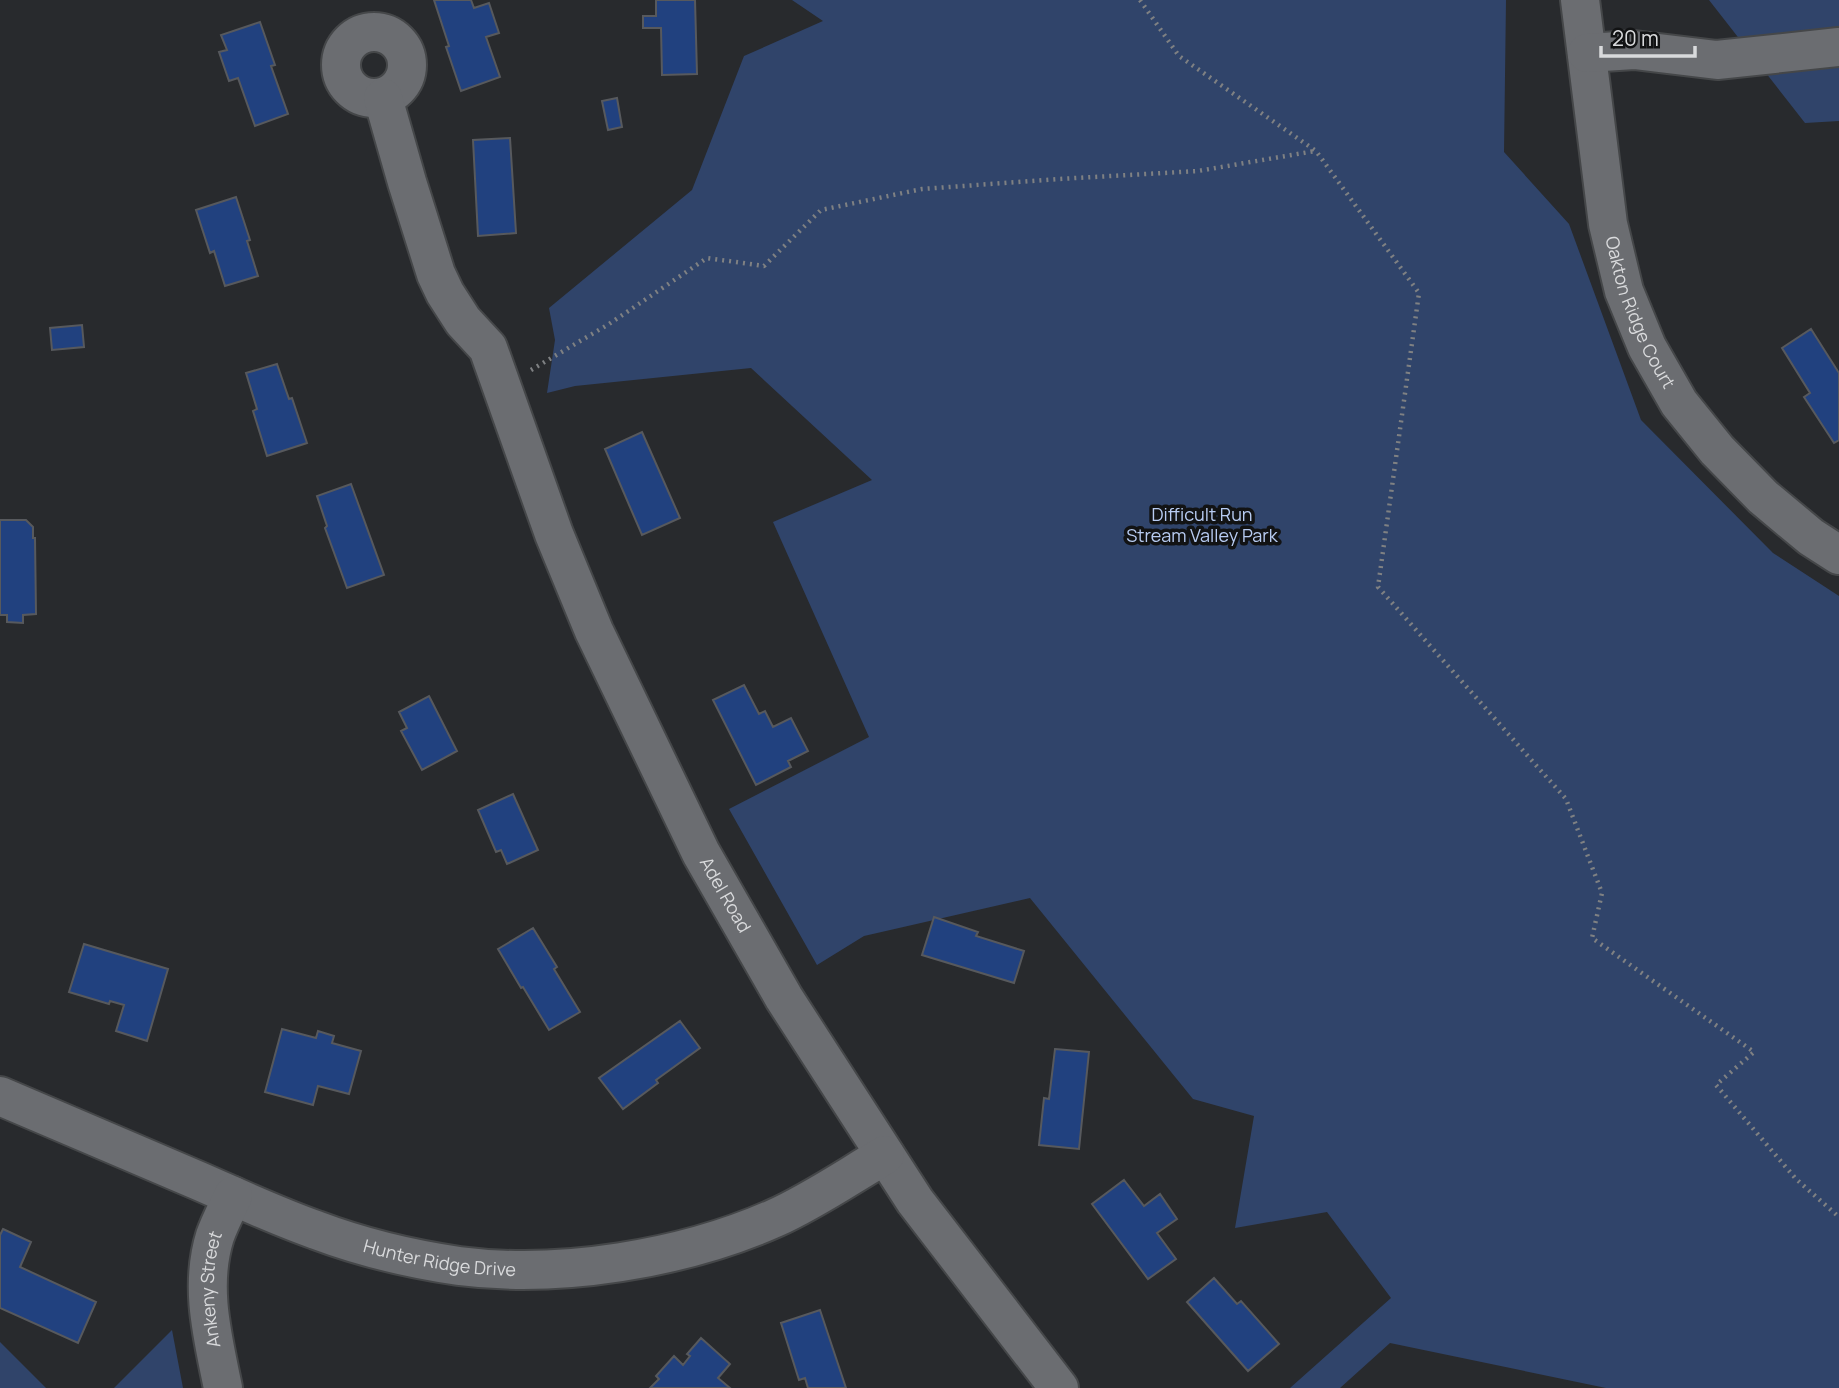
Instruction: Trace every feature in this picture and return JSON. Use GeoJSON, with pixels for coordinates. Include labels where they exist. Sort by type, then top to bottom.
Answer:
{"type":"FeatureCollection","features":[{"type":"Feature","properties":{"kind":"street","name":"Oakton Ridge Court"},"geometry":{"type":"LineString","coordinates":[[1580,0],[1608,224],[1624,291],[1647,347],[1679,403],[1717,450],[1763,497],[1811,537],[1839,555]]}},
{"type":"Feature","properties":{"kind":"street"},"geometry":{"type":"LineString","coordinates":[[1587,53],[1634,50],[1717,60],[1839,47]]}},
{"type":"Feature","properties":{"kind":"street","name":"Adel Road"},"geometry":{"type":"LineString","coordinates":[[383,97],[436,274],[463,321],[488,348],[554,534],[594,631],[701,853],[784,998],[915,1201],[1059,1388]]}},
{"type":"Feature","properties":{"kind":"street","name":"Hunter Ridge Drive"},"geometry":{"type":"LineString","coordinates":[[0,1096],[317,1231],[389,1252],[460,1266],[519,1270],[582,1267],[655,1256],[724,1238],[776,1217],[885,1155]]}},
{"type":"Feature","properties":{"kind":"street","name":"Ankeny Street"},"geometry":{"type":"LineString","coordinates":[[223,1388],[208,1310],[208,1273],[215,1237],[233,1196]]}},
{"type":"Feature","properties":{"kind":"path"},"geometry":{"type":"LineString","coordinates":[[1140,0],[1179,56],[1316,151],[1419,293],[1378,587],[1566,799],[1602,893],[1592,938],[1754,1052],[1716,1085],[1796,1179],[1839,1217]]}},
{"type":"Feature","properties":{"kind":"path"},"geometry":{"type":"LineString","coordinates":[[502,387],[609,324],[707,258],[764,266],[821,210],[922,188],[1198,171],[1316,151]]}},
{"type":"Feature","properties":{"kind":"green space","name":"Difficult Run Stream Valley Park"},"geometry":{"type":"Polygon","coordinates":[[[792,0],[1506,0],[1504,152],[1569,224],[1641,420],[1773,553],[1839,596],[1839,1388],[1606,1388],[1390,1343],[1340,1388],[1290,1388],[1391,1298],[1327,1212],[1235,1228],[1254,1116],[1193,1099],[1030,898],[864,936],[817,965],[729,809],[869,737],[773,522],[872,480],[751,368],[575,386],[547,393],[555,340],[549,308],[692,190],[744,56],[823,21],[792,0]]]}},
{"type":"Feature","properties":{"kind":"green space"},"geometry":{"type":"Polygon","coordinates":[[[1709,0],[1839,0],[1839,121],[1805,123],[1709,0]]]}},
{"type":"Feature","properties":{"kind":"green space"},"geometry":{"type":"Polygon","coordinates":[[[172,1330],[183,1388],[114,1388],[172,1330]]]}},
{"type":"Feature","properties":{"kind":"green space"},"geometry":{"type":"Polygon","coordinates":[[[0,1342],[46,1388],[0,1388],[0,1342]]]}},
{"type":"Feature","properties":{"kind":"building"},"geometry":{"type":"Polygon","coordinates":[[[434,0],[471,0],[474,8],[489,3],[499,33],[486,37],[500,77],[461,91],[434,0]]]}},
{"type":"Feature","properties":{"kind":"building"},"geometry":{"type":"Polygon","coordinates":[[[656,0],[695,0],[697,74],[662,75],[661,28],[643,28],[643,16],[656,16],[656,0]]]}},
{"type":"Feature","properties":{"kind":"building"},"geometry":{"type":"Polygon","coordinates":[[[260,22],[275,65],[271,66],[288,114],[255,126],[238,78],[229,81],[219,52],[227,50],[221,35],[260,22]]]}},
{"type":"Feature","properties":{"kind":"building"},"geometry":{"type":"Polygon","coordinates":[[[617,98],[622,127],[608,130],[602,101],[617,98]]]}},
{"type":"Feature","properties":{"kind":"building"},"geometry":{"type":"Polygon","coordinates":[[[510,138],[516,233],[478,236],[473,140],[510,138]]]}},
{"type":"Feature","properties":{"kind":"building"},"geometry":{"type":"Polygon","coordinates":[[[236,197],[258,276],[225,286],[214,251],[210,253],[196,210],[236,197]]]}},
{"type":"Feature","properties":{"kind":"building"},"geometry":{"type":"Polygon","coordinates":[[[82,325],[84,347],[52,350],[50,328],[82,325]]]}},
{"type":"Feature","properties":{"kind":"building"},"geometry":{"type":"Polygon","coordinates":[[[1811,329],[1839,373],[1839,440],[1834,443],[1804,397],[1810,393],[1782,348],[1811,329]]]}},
{"type":"Feature","properties":{"kind":"building"},"geometry":{"type":"Polygon","coordinates":[[[277,364],[307,443],[267,456],[253,411],[257,409],[246,373],[277,364]]]}},
{"type":"Feature","properties":{"kind":"building"},"geometry":{"type":"Polygon","coordinates":[[[642,432],[680,518],[642,535],[605,449],[642,432]]]}},
{"type":"Feature","properties":{"kind":"building"},"geometry":{"type":"Polygon","coordinates":[[[351,484],[384,575],[347,588],[325,528],[327,526],[317,496],[351,484]]]}},
{"type":"Feature","properties":{"kind":"building"},"geometry":{"type":"Polygon","coordinates":[[[0,520],[26,520],[33,527],[36,614],[23,615],[23,623],[7,622],[7,615],[0,615],[0,520]]]}},
{"type":"Feature","properties":{"kind":"building"},"geometry":{"type":"Polygon","coordinates":[[[744,685],[759,714],[765,711],[773,727],[791,718],[808,751],[788,761],[791,767],[756,785],[713,700],[744,685]]]}},
{"type":"Feature","properties":{"kind":"building"},"geometry":{"type":"Polygon","coordinates":[[[429,696],[457,751],[422,770],[401,731],[407,728],[399,712],[429,696]]]}},
{"type":"Feature","properties":{"kind":"building"},"geometry":{"type":"Polygon","coordinates":[[[513,794],[538,850],[507,864],[501,850],[496,852],[478,810],[513,794]]]}},
{"type":"Feature","properties":{"kind":"building"},"geometry":{"type":"Polygon","coordinates":[[[934,917],[978,932],[976,936],[1024,951],[1014,983],[922,955],[934,917]]]}},
{"type":"Feature","properties":{"kind":"building"},"geometry":{"type":"Polygon","coordinates":[[[533,928],[580,1012],[549,1030],[498,949],[533,928]]]}},
{"type":"Feature","properties":{"kind":"building"},"geometry":{"type":"Polygon","coordinates":[[[84,944],[168,969],[147,1041],[116,1031],[124,1005],[110,1001],[109,1004],[69,992],[84,944]]]}},
{"type":"Feature","properties":{"kind":"building"},"geometry":{"type":"Polygon","coordinates":[[[680,1021],[700,1048],[656,1080],[658,1083],[623,1109],[599,1078],[680,1021]]]}},
{"type":"Feature","properties":{"kind":"building"},"geometry":{"type":"Polygon","coordinates":[[[282,1029],[316,1038],[318,1031],[334,1036],[332,1043],[361,1051],[349,1094],[318,1086],[313,1105],[265,1092],[282,1029]]]}},
{"type":"Feature","properties":{"kind":"building"},"geometry":{"type":"Polygon","coordinates":[[[1055,1049],[1089,1052],[1079,1149],[1039,1145],[1044,1098],[1049,1099],[1055,1049]]]}},
{"type":"Feature","properties":{"kind":"building"},"geometry":{"type":"Polygon","coordinates":[[[1124,1180],[1144,1206],[1160,1194],[1177,1219],[1157,1233],[1176,1259],[1148,1279],[1092,1204],[1124,1180]]]}},
{"type":"Feature","properties":{"kind":"building"},"geometry":{"type":"Polygon","coordinates":[[[3,1229],[31,1242],[20,1267],[96,1302],[78,1343],[0,1308],[0,1235],[3,1229]]]}},
{"type":"Feature","properties":{"kind":"building"},"geometry":{"type":"Polygon","coordinates":[[[1214,1278],[1237,1304],[1241,1301],[1279,1344],[1248,1371],[1187,1302],[1214,1278]]]}},
{"type":"Feature","properties":{"kind":"building"},"geometry":{"type":"Polygon","coordinates":[[[820,1310],[846,1388],[808,1388],[805,1378],[799,1380],[781,1323],[820,1310]]]}},
{"type":"Feature","properties":{"kind":"building"},"geometry":{"type":"Polygon","coordinates":[[[701,1338],[730,1364],[718,1378],[730,1388],[650,1388],[659,1379],[656,1376],[674,1356],[683,1365],[690,1356],[687,1354],[701,1338]]]}}]}
